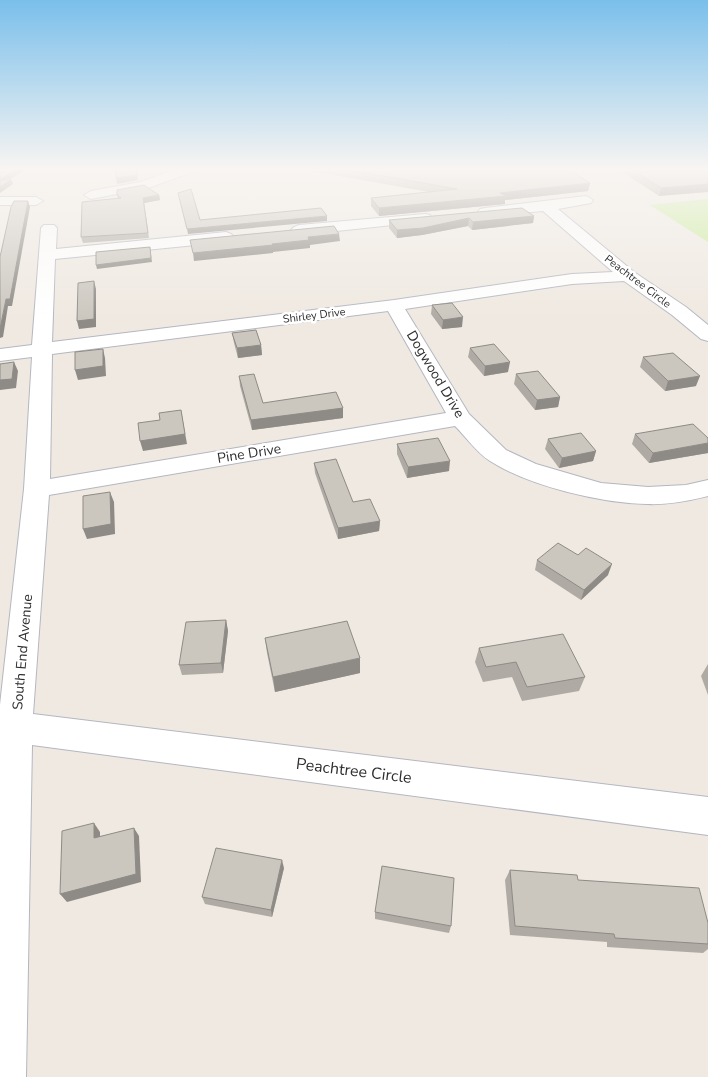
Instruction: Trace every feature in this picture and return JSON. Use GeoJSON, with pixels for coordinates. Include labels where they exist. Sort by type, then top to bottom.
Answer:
{"type":"FeatureCollection","features":[{"type":"Feature","properties":{"kind":"street"},"geometry":{"type":"LineString","coordinates":[[28,218],[44,228],[242,236]]}},
{"type":"Feature","properties":{"kind":"street"},"geometry":{"type":"LineString","coordinates":[[282,232],[416,218]]}},
{"type":"Feature","properties":{"kind":"street","name":"Peachtree Circle"},"geometry":{"type":"LineString","coordinates":[[560,218],[628,276],[679,311],[708,336]]}},
{"type":"Feature","properties":{"kind":"street","name":"South End Avenue"},"geometry":{"type":"LineString","coordinates":[[1,1077],[7,727],[38,489],[44,228]]}},
{"type":"Feature","properties":{"kind":"street","name":"Shirley Drive"},"geometry":{"type":"LineString","coordinates":[[0,355],[394,305],[572,279],[628,276]]}},
{"type":"Feature","properties":{"kind":"street","name":"Dogwood Drive"},"geometry":{"type":"LineString","coordinates":[[394,305],[460,418],[497,455],[527,470],[553,479],[601,491],[648,496],[686,493],[708,488]]}},
{"type":"Feature","properties":{"kind":"street"},"geometry":{"type":"LineString","coordinates":[[679,311],[698,308]]}},
{"type":"Feature","properties":{"kind":"street","name":"Pine Drive"},"geometry":{"type":"LineString","coordinates":[[38,489],[460,418]]}},
{"type":"Feature","properties":{"kind":"street","name":"Peachtree Circle"},"geometry":{"type":"LineString","coordinates":[[7,727],[708,816]]}},
{"type":"Feature","properties":{"kind":"green space"},"geometry":{"type":"Polygon","coordinates":[[[671,218],[708,218],[708,242],[671,218]]]}},
{"type":"Feature","properties":{"kind":"building"},"geometry":{"type":"Polygon","coordinates":[[[9,218],[25,218],[10,299],[6,299],[0,329],[0,257],[9,218]]]}},
{"type":"Feature","properties":{"kind":"building"},"geometry":{"type":"Polygon","coordinates":[[[82,218],[146,218],[148,233],[81,237],[82,218]]]}},
{"type":"Feature","properties":{"kind":"building"},"geometry":{"type":"Polygon","coordinates":[[[184,218],[199,218],[200,220],[303,218],[187,229],[184,218]]]}},
{"type":"Feature","properties":{"kind":"building"},"geometry":{"type":"Polygon","coordinates":[[[468,218],[423,228],[397,230],[389,220],[468,218]]]}},
{"type":"Feature","properties":{"kind":"building"},"geometry":{"type":"Polygon","coordinates":[[[469,218],[511,218],[473,222],[469,218]]]}},
{"type":"Feature","properties":{"kind":"building"},"geometry":{"type":"Polygon","coordinates":[[[334,226],[339,234],[308,237],[309,240],[273,245],[193,253],[190,240],[334,226]]]}},
{"type":"Feature","properties":{"kind":"building"},"geometry":{"type":"Polygon","coordinates":[[[150,247],[151,258],[96,265],[96,252],[150,247]]]}},
{"type":"Feature","properties":{"kind":"building"},"geometry":{"type":"Polygon","coordinates":[[[94,281],[94,319],[77,321],[78,283],[94,281]]]}},
{"type":"Feature","properties":{"kind":"building"},"geometry":{"type":"Polygon","coordinates":[[[452,303],[463,317],[443,320],[432,305],[452,303]]]}},
{"type":"Feature","properties":{"kind":"building"},"geometry":{"type":"Polygon","coordinates":[[[256,330],[261,345],[237,348],[232,333],[256,330]]]}},
{"type":"Feature","properties":{"kind":"building"},"geometry":{"type":"Polygon","coordinates":[[[494,344],[510,362],[485,366],[470,348],[494,344]]]}},
{"type":"Feature","properties":{"kind":"building"},"geometry":{"type":"Polygon","coordinates":[[[103,349],[103,366],[75,370],[75,352],[103,349]]]}},
{"type":"Feature","properties":{"kind":"building"},"geometry":{"type":"Polygon","coordinates":[[[673,353],[700,376],[668,381],[643,357],[673,353]]]}},
{"type":"Feature","properties":{"kind":"building"},"geometry":{"type":"Polygon","coordinates":[[[14,362],[12,379],[0,380],[0,364],[14,362]]]}},
{"type":"Feature","properties":{"kind":"building"},"geometry":{"type":"Polygon","coordinates":[[[538,371],[560,397],[537,400],[516,374],[538,371]]]}},
{"type":"Feature","properties":{"kind":"building"},"geometry":{"type":"Polygon","coordinates":[[[254,374],[263,403],[336,392],[343,408],[251,420],[239,376],[254,374]]]}},
{"type":"Feature","properties":{"kind":"building"},"geometry":{"type":"Polygon","coordinates":[[[181,410],[185,434],[140,441],[138,423],[160,420],[159,413],[181,410]]]}},
{"type":"Feature","properties":{"kind":"building"},"geometry":{"type":"Polygon","coordinates":[[[693,424],[708,438],[708,443],[653,453],[635,434],[693,424]]]}},
{"type":"Feature","properties":{"kind":"building"},"geometry":{"type":"Polygon","coordinates":[[[581,433],[596,451],[562,458],[548,439],[581,433]]]}},
{"type":"Feature","properties":{"kind":"building"},"geometry":{"type":"Polygon","coordinates":[[[438,438],[450,461],[408,467],[397,444],[438,438]]]}},
{"type":"Feature","properties":{"kind":"building"},"geometry":{"type":"Polygon","coordinates":[[[336,459],[353,502],[370,499],[380,521],[338,528],[314,463],[336,459]]]}},
{"type":"Feature","properties":{"kind":"building"},"geometry":{"type":"Polygon","coordinates":[[[110,492],[111,524],[83,529],[83,496],[110,492]]]}},
{"type":"Feature","properties":{"kind":"building"},"geometry":{"type":"Polygon","coordinates":[[[558,543],[578,555],[586,548],[612,564],[584,590],[537,560],[558,543]]]}},
{"type":"Feature","properties":{"kind":"building"},"geometry":{"type":"Polygon","coordinates":[[[226,620],[221,663],[179,665],[186,622],[226,620]]]}},
{"type":"Feature","properties":{"kind":"building"},"geometry":{"type":"Polygon","coordinates":[[[347,621],[360,658],[273,677],[265,638],[347,621]]]}},
{"type":"Feature","properties":{"kind":"building"},"geometry":{"type":"Polygon","coordinates":[[[563,634],[585,677],[527,687],[516,662],[486,667],[479,648],[563,634]]]}},
{"type":"Feature","properties":{"kind":"building"},"geometry":{"type":"Polygon","coordinates":[[[94,823],[94,838],[134,828],[136,874],[60,894],[62,831],[94,823]]]}},
{"type":"Feature","properties":{"kind":"building"},"geometry":{"type":"Polygon","coordinates":[[[216,848],[282,860],[271,910],[202,897],[216,848]]]}},
{"type":"Feature","properties":{"kind":"building"},"geometry":{"type":"Polygon","coordinates":[[[382,866],[454,878],[451,926],[375,912],[382,866]]]}},
{"type":"Feature","properties":{"kind":"building"},"geometry":{"type":"Polygon","coordinates":[[[510,870],[577,875],[578,880],[699,888],[708,923],[708,944],[615,938],[614,934],[515,926],[510,870]]]}}]}
